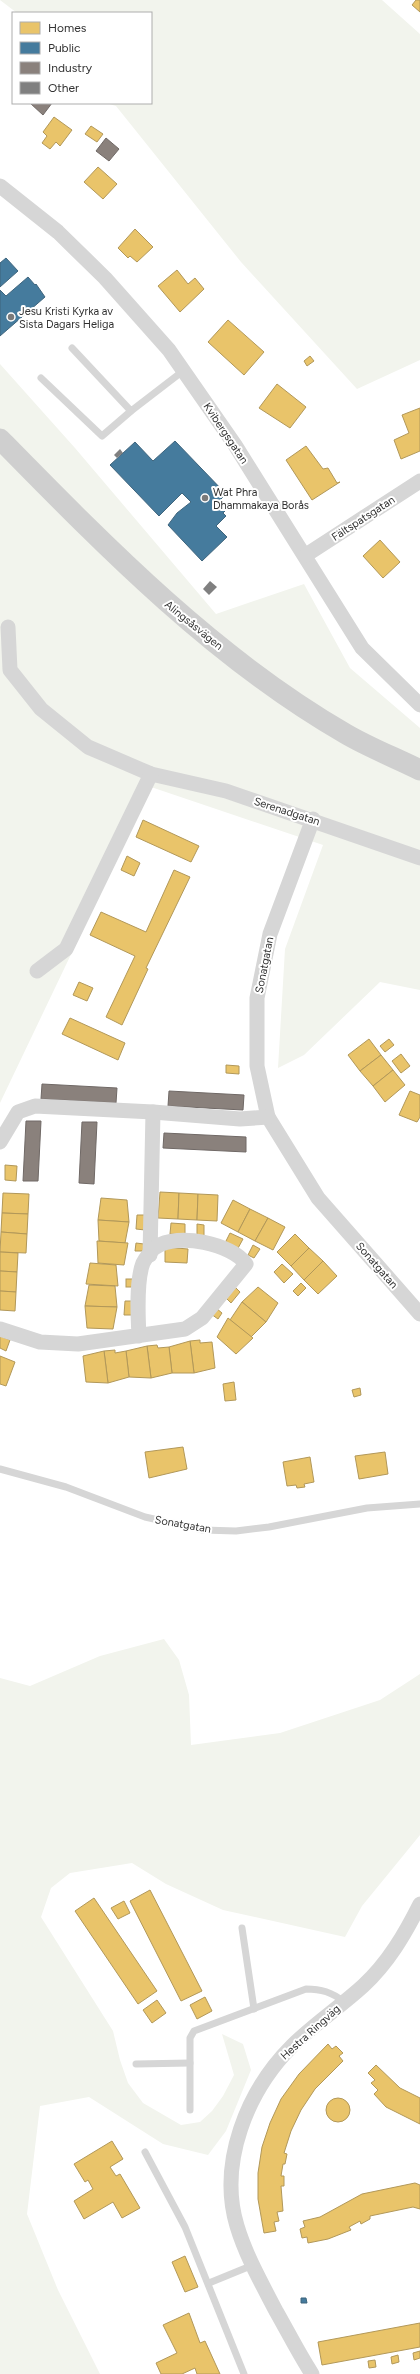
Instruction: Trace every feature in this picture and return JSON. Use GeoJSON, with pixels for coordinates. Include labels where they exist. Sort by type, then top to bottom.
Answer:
{"type":"FeatureCollection","features":[{"type":"Feature","properties":{"kind":"main road","name":"Alingsåsvägen"},"geometry":{"type":"LineString","coordinates":[[0,439],[155,593],[230,655],[347,735],[420,770]]}},
{"type":"Feature","properties":{"kind":"street","name":"Kvibergsgatan"},"geometry":{"type":"LineString","coordinates":[[0,186],[58,232],[106,278],[169,350],[306,556],[362,648],[420,705]]}},
{"type":"Feature","properties":{"kind":"street","name":"Fältspatsgatan"},"geometry":{"type":"LineString","coordinates":[[306,556],[420,481]]}},
{"type":"Feature","properties":{"kind":"street","name":"Serenadgatan"},"geometry":{"type":"LineString","coordinates":[[8,627],[10,670],[41,709],[88,747],[151,774],[226,791],[312,819],[420,858]]}},
{"type":"Feature","properties":{"kind":"street"},"geometry":{"type":"LineString","coordinates":[[37,971],[66,949],[151,774]]}},
{"type":"Feature","properties":{"kind":"street","name":"Sonatgatan"},"geometry":{"type":"LineString","coordinates":[[312,819],[270,934],[257,998],[257,1066],[268,1117],[318,1198],[420,1314]]}},
{"type":"Feature","properties":{"kind":"street"},"geometry":{"type":"LineString","coordinates":[[0,1142],[18,1112],[35,1106],[153,1112],[240,1119],[268,1117]]}},
{"type":"Feature","properties":{"kind":"street"},"geometry":{"type":"LineString","coordinates":[[150,1255],[153,1112]]}},
{"type":"Feature","properties":{"kind":"street"},"geometry":{"type":"LineString","coordinates":[[0,1329],[40,1342],[78,1344],[139,1336],[185,1329],[202,1318],[246,1264],[242,1258],[226,1248],[181,1241],[156,1247],[143,1264],[140,1281],[139,1336]]}},
{"type":"Feature","properties":{"kind":"street","name":"Hestra Ringväg"},"geometry":{"type":"LineString","coordinates":[[312,2374],[253,2266],[237,2225],[232,2203],[232,2163],[249,2108],[272,2068],[292,2046],[364,1985],[390,1956],[420,1904]]}},
{"type":"Feature","properties":{"kind":"lane"},"geometry":{"type":"LineString","coordinates":[[72,348],[131,411]]}},
{"type":"Feature","properties":{"kind":"lane"},"geometry":{"type":"LineString","coordinates":[[42,378],[102,436],[131,411],[183,371]]}},
{"type":"Feature","properties":{"kind":"lane","name":"Sonatgatan"},"geometry":{"type":"LineString","coordinates":[[0,1469],[66,1487],[145,1517],[203,1530],[236,1531],[269,1527],[367,1508],[420,1504]]}},
{"type":"Feature","properties":{"kind":"lane"},"geometry":{"type":"LineString","coordinates":[[242,1928],[254,2009]]}},
{"type":"Feature","properties":{"kind":"lane"},"geometry":{"type":"LineString","coordinates":[[190,2110],[190,2038],[194,2031],[306,1989],[320,1989],[334,1994],[344,2002]]}},
{"type":"Feature","properties":{"kind":"lane"},"geometry":{"type":"LineString","coordinates":[[136,2064],[190,2063]]}},
{"type":"Feature","properties":{"kind":"lane"},"geometry":{"type":"LineString","coordinates":[[145,2152],[185,2227],[209,2283],[244,2374]]}},
{"type":"Feature","properties":{"kind":"lane"},"geometry":{"type":"LineString","coordinates":[[209,2283],[253,2266]]}},
{"type":"Feature","properties":{"kind":"shaded area"},"geometry":{"type":"Polygon","coordinates":[[[0,0],[382,0],[420,34],[420,360],[357,389],[241,262],[116,106],[109,104],[152,104],[152,12],[16,12],[0,0]]]}},
{"type":"Feature","properties":{"kind":"shaded area"},"geometry":{"type":"Polygon","coordinates":[[[0,364],[75,448],[216,614],[304,584],[350,668],[420,728],[420,990],[380,982],[304,1055],[278,1068],[285,949],[323,845],[151,787],[0,1103],[0,364]]]}},
{"type":"Feature","properties":{"kind":"shaded area"},"geometry":{"type":"Polygon","coordinates":[[[164,1639],[179,1660],[189,1695],[191,1745],[280,1733],[380,1700],[420,1674],[420,1835],[362,1906],[345,1937],[223,1910],[166,1884],[132,1863],[70,1873],[51,1888],[41,1917],[113,2031],[120,2060],[128,2083],[143,2103],[181,2125],[200,2122],[212,2111],[223,2096],[234,2075],[222,2034],[243,2044],[251,2070],[226,2131],[208,2155],[163,2144],[89,2097],[40,2106],[27,2214],[58,2290],[100,2374],[0,2374],[0,1678],[30,1686],[100,1656],[164,1639]]]}},
{"type":"Feature","properties":{"kind":"building: Homes"},"geometry":{"type":"Polygon","coordinates":[[[416,0],[420,0],[420,12],[412,5],[416,0]]]}},
{"type":"Feature","properties":{"kind":"building: Homes"},"geometry":{"type":"Polygon","coordinates":[[[54,117],[72,130],[60,146],[56,142],[50,149],[42,143],[47,136],[43,132],[54,117]]]}},
{"type":"Feature","properties":{"kind":"building: Homes"},"geometry":{"type":"Polygon","coordinates":[[[91,126],[103,134],[97,142],[85,134],[91,126]]]}},
{"type":"Feature","properties":{"kind":"building: Homes"},"geometry":{"type":"Polygon","coordinates":[[[98,167],[117,184],[103,199],[84,182],[98,167]]]}},
{"type":"Feature","properties":{"kind":"building: Homes"},"geometry":{"type":"Polygon","coordinates":[[[135,229],[153,247],[137,262],[130,256],[128,258],[118,248],[135,229]]]}},
{"type":"Feature","properties":{"kind":"building: Homes"},"geometry":{"type":"Polygon","coordinates":[[[177,270],[188,284],[195,278],[204,289],[180,312],[158,286],[177,270]]]}},
{"type":"Feature","properties":{"kind":"building: Homes"},"geometry":{"type":"Polygon","coordinates":[[[228,320],[264,352],[244,375],[208,342],[228,320]]]}},
{"type":"Feature","properties":{"kind":"building: Homes"},"geometry":{"type":"Polygon","coordinates":[[[310,356],[314,361],[307,366],[304,361],[310,356]]]}},
{"type":"Feature","properties":{"kind":"building: Homes"},"geometry":{"type":"Polygon","coordinates":[[[277,384],[306,407],[290,428],[259,408],[277,384]]]}},
{"type":"Feature","properties":{"kind":"building: Homes"},"geometry":{"type":"Polygon","coordinates":[[[420,408],[420,451],[401,459],[394,440],[409,433],[402,415],[420,408]]]}},
{"type":"Feature","properties":{"kind":"building: Homes"},"geometry":{"type":"Polygon","coordinates":[[[306,446],[323,469],[328,468],[337,483],[340,482],[312,500],[286,460],[306,446]]]}},
{"type":"Feature","properties":{"kind":"building: Homes"},"geometry":{"type":"Polygon","coordinates":[[[380,540],[400,562],[383,578],[363,556],[380,540]]]}},
{"type":"Feature","properties":{"kind":"building: Homes"},"geometry":{"type":"Polygon","coordinates":[[[143,820],[199,846],[191,862],[136,837],[143,820]]]}},
{"type":"Feature","properties":{"kind":"building: Homes"},"geometry":{"type":"Polygon","coordinates":[[[127,856],[140,863],[134,876],[121,870],[127,856]]]}},
{"type":"Feature","properties":{"kind":"building: Homes"},"geometry":{"type":"Polygon","coordinates":[[[174,870],[190,877],[146,968],[148,969],[122,1025],[106,1017],[135,956],[90,935],[101,912],[146,932],[174,870]]]}},
{"type":"Feature","properties":{"kind":"building: Homes"},"geometry":{"type":"Polygon","coordinates":[[[79,982],[93,988],[87,1001],[73,995],[79,982]]]}},
{"type":"Feature","properties":{"kind":"building: Homes"},"geometry":{"type":"Polygon","coordinates":[[[70,1018],[125,1043],[118,1060],[62,1034],[70,1018]]]}},
{"type":"Feature","properties":{"kind":"building: Homes"},"geometry":{"type":"Polygon","coordinates":[[[369,1039],[381,1055],[360,1071],[348,1055],[369,1039]]]}},
{"type":"Feature","properties":{"kind":"building: Homes"},"geometry":{"type":"Polygon","coordinates":[[[389,1039],[394,1045],[385,1052],[380,1046],[389,1039]]]}},
{"type":"Feature","properties":{"kind":"building: Homes"},"geometry":{"type":"Polygon","coordinates":[[[401,1054],[410,1066],[401,1073],[392,1061],[401,1054]]]}},
{"type":"Feature","properties":{"kind":"building: Homes"},"geometry":{"type":"Polygon","coordinates":[[[381,1055],[393,1070],[373,1086],[360,1071],[381,1055]]]}},
{"type":"Feature","properties":{"kind":"building: Homes"},"geometry":{"type":"Polygon","coordinates":[[[226,1065],[239,1066],[239,1074],[226,1073],[226,1065]]]}},
{"type":"Feature","properties":{"kind":"building: Homes"},"geometry":{"type":"Polygon","coordinates":[[[393,1070],[405,1085],[385,1102],[373,1086],[393,1070]]]}},
{"type":"Feature","properties":{"kind":"building: Homes"},"geometry":{"type":"Polygon","coordinates":[[[410,1091],[420,1095],[420,1117],[417,1122],[399,1115],[410,1091]]]}},
{"type":"Feature","properties":{"kind":"building: Homes"},"geometry":{"type":"Polygon","coordinates":[[[5,1165],[17,1166],[16,1181],[5,1180],[5,1165]]]}},
{"type":"Feature","properties":{"kind":"building: Homes"},"geometry":{"type":"Polygon","coordinates":[[[160,1192],[179,1193],[178,1219],[158,1218],[160,1192]]]}},
{"type":"Feature","properties":{"kind":"building: Homes"},"geometry":{"type":"Polygon","coordinates":[[[3,1193],[29,1194],[28,1214],[2,1213],[3,1193]]]}},
{"type":"Feature","properties":{"kind":"building: Homes"},"geometry":{"type":"Polygon","coordinates":[[[179,1193],[198,1194],[197,1220],[178,1219],[179,1193]]]}},
{"type":"Feature","properties":{"kind":"building: Homes"},"geometry":{"type":"Polygon","coordinates":[[[198,1194],[218,1195],[217,1221],[197,1220],[198,1194]]]}},
{"type":"Feature","properties":{"kind":"building: Homes"},"geometry":{"type":"Polygon","coordinates":[[[101,1198],[127,1200],[129,1222],[98,1220],[101,1198]]]}},
{"type":"Feature","properties":{"kind":"building: Homes"},"geometry":{"type":"Polygon","coordinates":[[[233,1200],[250,1209],[238,1232],[221,1223],[233,1200]]]}},
{"type":"Feature","properties":{"kind":"building: Homes"},"geometry":{"type":"Polygon","coordinates":[[[250,1209],[268,1218],[255,1241],[238,1232],[250,1209]]]}},
{"type":"Feature","properties":{"kind":"building: Homes"},"geometry":{"type":"Polygon","coordinates":[[[2,1213],[28,1214],[27,1234],[1,1232],[2,1213]]]}},
{"type":"Feature","properties":{"kind":"building: Homes"},"geometry":{"type":"Polygon","coordinates":[[[137,1215],[145,1215],[145,1230],[136,1229],[137,1215]]]}},
{"type":"Feature","properties":{"kind":"building: Homes"},"geometry":{"type":"Polygon","coordinates":[[[268,1218],[285,1227],[273,1250],[255,1241],[268,1218]]]}},
{"type":"Feature","properties":{"kind":"building: Homes"},"geometry":{"type":"Polygon","coordinates":[[[98,1220],[129,1222],[125,1243],[99,1241],[98,1220]]]}},
{"type":"Feature","properties":{"kind":"building: Homes"},"geometry":{"type":"Polygon","coordinates":[[[171,1223],[185,1224],[185,1235],[170,1234],[171,1223]]]}},
{"type":"Feature","properties":{"kind":"building: Homes"},"geometry":{"type":"Polygon","coordinates":[[[197,1224],[204,1225],[204,1236],[197,1236],[197,1224]]]}},
{"type":"Feature","properties":{"kind":"building: Homes"},"geometry":{"type":"Polygon","coordinates":[[[1,1232],[27,1234],[26,1253],[0,1252],[1,1232]]]}},
{"type":"Feature","properties":{"kind":"building: Homes"},"geometry":{"type":"Polygon","coordinates":[[[230,1233],[243,1239],[237,1250],[225,1243],[230,1233]]]}},
{"type":"Feature","properties":{"kind":"building: Homes"},"geometry":{"type":"Polygon","coordinates":[[[295,1234],[309,1248],[291,1266],[277,1252],[295,1234]]]}},
{"type":"Feature","properties":{"kind":"building: Homes"},"geometry":{"type":"Polygon","coordinates":[[[97,1241],[128,1243],[124,1265],[98,1263],[97,1241]]]}},
{"type":"Feature","properties":{"kind":"building: Homes"},"geometry":{"type":"Polygon","coordinates":[[[136,1243],[144,1244],[144,1251],[135,1251],[136,1243]]]}},
{"type":"Feature","properties":{"kind":"building: Homes"},"geometry":{"type":"Polygon","coordinates":[[[253,1245],[260,1249],[254,1258],[248,1255],[253,1245]]]}},
{"type":"Feature","properties":{"kind":"building: Homes"},"geometry":{"type":"Polygon","coordinates":[[[165,1247],[188,1249],[187,1263],[165,1262],[165,1247]]]}},
{"type":"Feature","properties":{"kind":"building: Homes"},"geometry":{"type":"Polygon","coordinates":[[[309,1248],[323,1261],[304,1280],[291,1266],[309,1248]]]}},
{"type":"Feature","properties":{"kind":"building: Homes"},"geometry":{"type":"Polygon","coordinates":[[[0,1252],[18,1253],[17,1272],[0,1271],[0,1252]]]}},
{"type":"Feature","properties":{"kind":"building: Homes"},"geometry":{"type":"Polygon","coordinates":[[[323,1261],[337,1276],[318,1294],[304,1280],[323,1261]]]}},
{"type":"Feature","properties":{"kind":"building: Homes"},"geometry":{"type":"Polygon","coordinates":[[[90,1263],[116,1265],[118,1286],[86,1284],[90,1263]]]}},
{"type":"Feature","properties":{"kind":"building: Homes"},"geometry":{"type":"Polygon","coordinates":[[[282,1264],[293,1274],[284,1283],[274,1272],[282,1264]]]}},
{"type":"Feature","properties":{"kind":"building: Homes"},"geometry":{"type":"Polygon","coordinates":[[[0,1271],[17,1272],[16,1292],[0,1291],[0,1271]]]}},
{"type":"Feature","properties":{"kind":"building: Homes"},"geometry":{"type":"Polygon","coordinates":[[[126,1279],[134,1279],[134,1287],[126,1287],[126,1279]]]}},
{"type":"Feature","properties":{"kind":"building: Homes"},"geometry":{"type":"Polygon","coordinates":[[[301,1283],[306,1288],[298,1296],[293,1291],[301,1283]]]}},
{"type":"Feature","properties":{"kind":"building: Homes"},"geometry":{"type":"Polygon","coordinates":[[[89,1285],[115,1286],[117,1307],[85,1306],[89,1285]]]}},
{"type":"Feature","properties":{"kind":"building: Homes"},"geometry":{"type":"Polygon","coordinates":[[[234,1286],[240,1292],[231,1303],[225,1297],[234,1286]]]}},
{"type":"Feature","properties":{"kind":"building: Homes"},"geometry":{"type":"Polygon","coordinates":[[[258,1287],[278,1303],[266,1322],[242,1302],[258,1287]]]}},
{"type":"Feature","properties":{"kind":"building: Homes"},"geometry":{"type":"Polygon","coordinates":[[[0,1291],[16,1292],[15,1311],[0,1310],[0,1291]]]}},
{"type":"Feature","properties":{"kind":"building: Homes"},"geometry":{"type":"Polygon","coordinates":[[[125,1301],[133,1301],[132,1315],[124,1315],[125,1301]]]}},
{"type":"Feature","properties":{"kind":"building: Homes"},"geometry":{"type":"Polygon","coordinates":[[[242,1302],[266,1322],[251,1337],[230,1320],[242,1302]]]}},
{"type":"Feature","properties":{"kind":"building: Homes"},"geometry":{"type":"Polygon","coordinates":[[[85,1306],[117,1307],[113,1329],[87,1328],[85,1306]]]}},
{"type":"Feature","properties":{"kind":"building: Homes"},"geometry":{"type":"Polygon","coordinates":[[[216,1308],[222,1313],[218,1319],[211,1314],[216,1308]]]}},
{"type":"Feature","properties":{"kind":"building: Homes"},"geometry":{"type":"Polygon","coordinates":[[[228,1318],[253,1338],[236,1354],[217,1337],[228,1318]]]}},
{"type":"Feature","properties":{"kind":"building: Homes"},"geometry":{"type":"Polygon","coordinates":[[[0,1336],[10,1340],[6,1351],[0,1348],[0,1336]]]}},
{"type":"Feature","properties":{"kind":"building: Homes"},"geometry":{"type":"Polygon","coordinates":[[[200,1340],[200,1343],[212,1342],[215,1368],[194,1373],[190,1341],[200,1340]]]}},
{"type":"Feature","properties":{"kind":"building: Homes"},"geometry":{"type":"Polygon","coordinates":[[[190,1341],[194,1373],[172,1373],[169,1347],[190,1341]]]}},
{"type":"Feature","properties":{"kind":"building: Homes"},"geometry":{"type":"Polygon","coordinates":[[[157,1345],[158,1348],[169,1347],[172,1373],[151,1378],[147,1346],[157,1345]]]}},
{"type":"Feature","properties":{"kind":"building: Homes"},"geometry":{"type":"Polygon","coordinates":[[[147,1346],[151,1378],[129,1377],[126,1351],[147,1346]]]}},
{"type":"Feature","properties":{"kind":"building: Homes"},"geometry":{"type":"Polygon","coordinates":[[[115,1350],[115,1353],[126,1351],[129,1377],[108,1383],[104,1351],[115,1350]]]}},
{"type":"Feature","properties":{"kind":"building: Homes"},"geometry":{"type":"Polygon","coordinates":[[[104,1351],[108,1383],[86,1382],[83,1356],[104,1351]]]}},
{"type":"Feature","properties":{"kind":"building: Homes"},"geometry":{"type":"Polygon","coordinates":[[[0,1356],[15,1362],[6,1386],[0,1384],[0,1356]]]}},
{"type":"Feature","properties":{"kind":"building: Homes"},"geometry":{"type":"Polygon","coordinates":[[[234,1382],[236,1400],[225,1401],[223,1384],[234,1382]]]}},
{"type":"Feature","properties":{"kind":"building: Homes"},"geometry":{"type":"Polygon","coordinates":[[[360,1388],[361,1395],[354,1397],[352,1390],[360,1388]]]}},
{"type":"Feature","properties":{"kind":"building: Homes"},"geometry":{"type":"Polygon","coordinates":[[[183,1447],[187,1469],[149,1478],[145,1452],[183,1447]]]}},
{"type":"Feature","properties":{"kind":"building: Homes"},"geometry":{"type":"Polygon","coordinates":[[[385,1452],[388,1474],[359,1479],[355,1456],[385,1452]]]}},
{"type":"Feature","properties":{"kind":"building: Homes"},"geometry":{"type":"Polygon","coordinates":[[[310,1457],[314,1482],[304,1484],[305,1487],[297,1488],[296,1485],[287,1486],[283,1462],[310,1457]]]}},
{"type":"Feature","properties":{"kind":"building: Homes"},"geometry":{"type":"Polygon","coordinates":[[[150,1890],[202,1991],[181,2001],[130,1901],[150,1890]]]}},
{"type":"Feature","properties":{"kind":"building: Homes"},"geometry":{"type":"Polygon","coordinates":[[[94,1898],[157,1991],[138,2004],[75,1911],[94,1898]]]}},
{"type":"Feature","properties":{"kind":"building: Homes"},"geometry":{"type":"Polygon","coordinates":[[[124,1901],[130,1913],[118,1919],[111,1908],[124,1901]]]}},
{"type":"Feature","properties":{"kind":"building: Homes"},"geometry":{"type":"Polygon","coordinates":[[[205,1997],[212,2011],[197,2019],[190,2005],[205,1997]]]}},
{"type":"Feature","properties":{"kind":"building: Homes"},"geometry":{"type":"Polygon","coordinates":[[[157,2000],[166,2013],[152,2023],[143,2010],[157,2000]]]}},
{"type":"Feature","properties":{"kind":"building: Homes"},"geometry":{"type":"Polygon","coordinates":[[[328,2044],[332,2049],[336,2046],[343,2053],[339,2056],[343,2061],[315,2089],[301,2110],[291,2131],[284,2153],[287,2154],[285,2164],[283,2164],[281,2176],[284,2176],[284,2186],[281,2186],[283,2211],[277,2212],[279,2221],[274,2222],[276,2231],[264,2233],[258,2199],[258,2173],[262,2147],[270,2123],[281,2099],[299,2074],[328,2044]]]}},
{"type":"Feature","properties":{"kind":"building: Homes"},"geometry":{"type":"Polygon","coordinates":[[[376,2065],[400,2088],[420,2098],[420,2124],[386,2107],[374,2094],[378,2090],[371,2083],[375,2080],[368,2073],[376,2065]]]}},
{"type":"Feature","properties":{"kind":"building: Homes"},"geometry":{"type":"Polygon","coordinates":[[[338,2098],[347,2101],[350,2110],[347,2119],[338,2122],[329,2119],[326,2110],[329,2101],[338,2098]]]}},
{"type":"Feature","properties":{"kind":"building: Homes"},"geometry":{"type":"Polygon","coordinates":[[[112,2141],[123,2159],[110,2167],[116,2176],[120,2174],[140,2208],[122,2218],[113,2202],[84,2219],[74,2201],[93,2189],[88,2180],[85,2182],[74,2164],[112,2141]]]}},
{"type":"Feature","properties":{"kind":"building: Homes"},"geometry":{"type":"Polygon","coordinates":[[[415,2183],[420,2185],[420,2209],[413,2207],[370,2216],[370,2219],[361,2224],[360,2221],[349,2227],[351,2230],[328,2239],[308,2243],[307,2237],[302,2238],[300,2229],[305,2227],[303,2221],[320,2217],[362,2194],[415,2183]]]}},
{"type":"Feature","properties":{"kind":"building: Homes"},"geometry":{"type":"Polygon","coordinates":[[[185,2256],[198,2287],[185,2292],[172,2262],[185,2256]]]}},
{"type":"Feature","properties":{"kind":"building: Homes"},"geometry":{"type":"Polygon","coordinates":[[[189,2313],[200,2343],[205,2341],[220,2374],[197,2374],[195,2368],[182,2374],[161,2374],[156,2363],[177,2353],[163,2325],[189,2313]]]}},
{"type":"Feature","properties":{"kind":"building: Homes"},"geometry":{"type":"Polygon","coordinates":[[[420,2323],[420,2347],[322,2365],[318,2342],[420,2323]]]}},
{"type":"Feature","properties":{"kind":"building: Homes"},"geometry":{"type":"Polygon","coordinates":[[[420,2351],[420,2358],[414,2360],[413,2353],[420,2351]]]}},
{"type":"Feature","properties":{"kind":"building: Homes"},"geometry":{"type":"Polygon","coordinates":[[[398,2355],[399,2362],[392,2364],[391,2357],[398,2355]]]}},
{"type":"Feature","properties":{"kind":"building: Homes"},"geometry":{"type":"Polygon","coordinates":[[[375,2360],[376,2367],[369,2368],[368,2361],[375,2360]]]}},
{"type":"Feature","properties":{"kind":"building: Public","name":"Jesu Kristi Kyrka av Sista Dagars Heliga"},"geometry":{"type":"Polygon","coordinates":[[[6,258],[18,271],[0,287],[0,263],[6,258]]]}},
{"type":"Feature","properties":{"kind":"building: Public","name":"Jesu Kristi Kyrka av Sista Dagars Heliga"},"geometry":{"type":"Polygon","coordinates":[[[28,277],[35,285],[36,284],[45,297],[0,336],[0,290],[6,296],[28,277]]]}},
{"type":"Feature","properties":{"kind":"building: Public","name":"Wat Phra Dhammakaya Borås"},"geometry":{"type":"Polygon","coordinates":[[[175,441],[226,494],[219,501],[227,509],[223,513],[226,516],[216,526],[227,537],[202,561],[168,525],[177,513],[191,502],[182,493],[159,516],[110,465],[135,442],[153,461],[175,441]]]}},
{"type":"Feature","properties":{"kind":"building: Public"},"geometry":{"type":"Polygon","coordinates":[[[301,2298],[306,2298],[307,2303],[301,2303],[301,2298]]]}},
{"type":"Feature","properties":{"kind":"building: Industry"},"geometry":{"type":"Polygon","coordinates":[[[31,104],[51,104],[43,115],[31,104]]]}},
{"type":"Feature","properties":{"kind":"building: Industry"},"geometry":{"type":"Polygon","coordinates":[[[106,138],[119,149],[109,161],[96,151],[106,138]]]}},
{"type":"Feature","properties":{"kind":"building: Industry"},"geometry":{"type":"Polygon","coordinates":[[[42,1084],[117,1088],[116,1103],[41,1099],[42,1084]]]}},
{"type":"Feature","properties":{"kind":"building: Industry"},"geometry":{"type":"Polygon","coordinates":[[[169,1091],[244,1095],[243,1110],[168,1106],[169,1091]]]}},
{"type":"Feature","properties":{"kind":"building: Industry"},"geometry":{"type":"Polygon","coordinates":[[[26,1121],[41,1121],[38,1181],[23,1181],[26,1121]]]}},
{"type":"Feature","properties":{"kind":"building: Industry"},"geometry":{"type":"Polygon","coordinates":[[[82,1122],[97,1122],[94,1184],[79,1183],[82,1122]]]}},
{"type":"Feature","properties":{"kind":"building: Industry"},"geometry":{"type":"Polygon","coordinates":[[[164,1133],[246,1137],[246,1152],[163,1148],[164,1133]]]}},
{"type":"Feature","properties":{"kind":"building: Other"},"geometry":{"type":"Polygon","coordinates":[[[120,449],[123,453],[117,458],[114,455],[120,449]]]}},
{"type":"Feature","properties":{"kind":"building: Other"},"geometry":{"type":"Polygon","coordinates":[[[210,581],[217,587],[209,595],[203,589],[210,581]]]}},
{"type":"Feature","properties":{"kind":"place","name":"Jesu Kristi Kyrka av Sista Dagars Heliga"},"geometry":{"type":"Point","coordinates":[11,317]}},
{"type":"Feature","properties":{"kind":"place","name":"Wat Phra Dhammakaya Borås"},"geometry":{"type":"Point","coordinates":[205,498]}}]}
